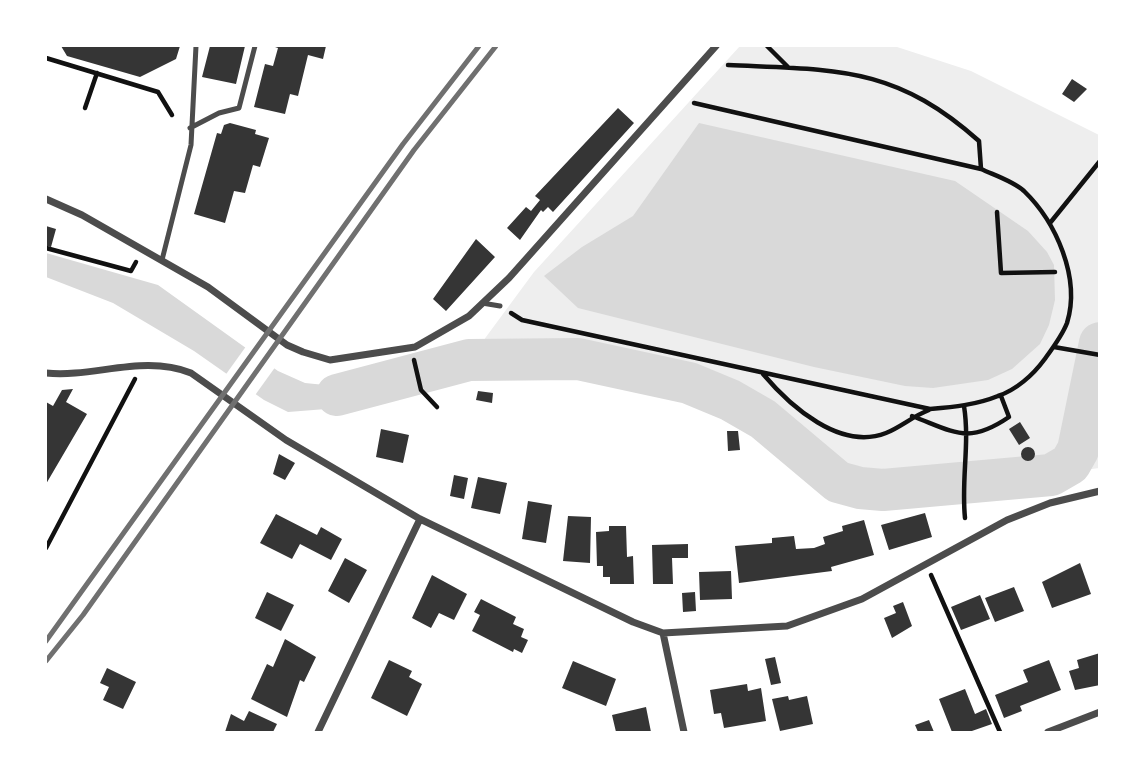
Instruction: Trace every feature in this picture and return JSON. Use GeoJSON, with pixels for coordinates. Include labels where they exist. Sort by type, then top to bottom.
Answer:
{"type":"FeatureCollection","features":[{"type":"Feature","properties":{"kind":"street"},"geometry":{"type":"LineString","coordinates":[[46,199],[82,215],[208,287],[287,345],[330,360],[415,347],[469,316],[482,303],[559,224],[716,46]]}},
{"type":"Feature","properties":{"kind":"street"},"geometry":{"type":"LineString","coordinates":[[46,373],[155,365],[183,370],[286,440],[420,519],[606,610],[663,633],[787,626],[862,599],[1007,520],[1050,503],[1100,491]]}},
{"type":"Feature","properties":{"kind":"street"},"geometry":{"type":"LineString","coordinates":[[318,733],[420,519]]}},
{"type":"Feature","properties":{"kind":"street"},"geometry":{"type":"LineString","coordinates":[[663,633],[684,733]]}},
{"type":"Feature","properties":{"kind":"street"},"geometry":{"type":"LineString","coordinates":[[1048,733],[1100,712]]}},
{"type":"Feature","properties":{"kind":"lane"},"geometry":{"type":"LineString","coordinates":[[162,260],[191,145],[195,46]]}},
{"type":"Feature","properties":{"kind":"lane"},"geometry":{"type":"LineString","coordinates":[[190,128],[219,113],[239,108],[255,46]]}},
{"type":"Feature","properties":{"kind":"lane"},"geometry":{"type":"LineString","coordinates":[[482,303],[500,306]]}},
{"type":"Feature","properties":{"kind":"path"},"geometry":{"type":"LineString","coordinates":[[766,46],[789,68]]}},
{"type":"Feature","properties":{"kind":"path"},"geometry":{"type":"LineString","coordinates":[[46,58],[158,92],[172,115]]}},
{"type":"Feature","properties":{"kind":"path"},"geometry":{"type":"LineString","coordinates":[[728,65],[859,73],[907,89],[935,106],[979,141],[981,169]]}},
{"type":"Feature","properties":{"kind":"path"},"geometry":{"type":"LineString","coordinates":[[85,108],[96,74]]}},
{"type":"Feature","properties":{"kind":"path"},"geometry":{"type":"LineString","coordinates":[[694,103],[981,169],[1022,189],[1050,223],[1065,257],[1071,293],[1066,324],[1054,347],[1035,373],[1000,396],[964,406],[930,409],[912,416],[887,433],[864,438],[820,425],[787,402],[763,374]]}},
{"type":"Feature","properties":{"kind":"path"},"geometry":{"type":"LineString","coordinates":[[1050,223],[1100,161]]}},
{"type":"Feature","properties":{"kind":"path"},"geometry":{"type":"LineString","coordinates":[[997,212],[1001,274],[1055,272]]}},
{"type":"Feature","properties":{"kind":"path"},"geometry":{"type":"LineString","coordinates":[[46,248],[131,271],[135,261]]}},
{"type":"Feature","properties":{"kind":"path"},"geometry":{"type":"LineString","coordinates":[[508,311],[522,320],[930,409]]}},
{"type":"Feature","properties":{"kind":"path"},"geometry":{"type":"LineString","coordinates":[[1054,347],[1100,355]]}},
{"type":"Feature","properties":{"kind":"path"},"geometry":{"type":"LineString","coordinates":[[415,361],[421,390],[437,407]]}},
{"type":"Feature","properties":{"kind":"path"},"geometry":{"type":"LineString","coordinates":[[46,548],[134,376]]}},
{"type":"Feature","properties":{"kind":"path"},"geometry":{"type":"LineString","coordinates":[[912,416],[969,435],[991,430],[1009,417],[1000,396]]}},
{"type":"Feature","properties":{"kind":"path"},"geometry":{"type":"LineString","coordinates":[[964,406],[969,435],[963,498],[965,519]]}},
{"type":"Feature","properties":{"kind":"path"},"geometry":{"type":"LineString","coordinates":[[931,574],[1000,733]]}},
{"type":"Feature","properties":{"kind":"shaded area"},"geometry":{"type":"Polygon","coordinates":[[[740,46],[894,46],[971,71],[1099,135],[1099,468],[1051,475],[860,488],[811,461],[763,419],[689,383],[578,359],[469,360],[534,272],[740,46]]]}},
{"type":"Feature","properties":{"kind":"shaded area"},"geometry":{"type":"Polygon","coordinates":[[[699,123],[955,181],[1028,231],[1047,252],[1054,265],[1055,300],[1049,325],[1040,344],[1012,369],[988,380],[933,388],[905,386],[814,367],[578,308],[544,276],[582,247],[633,216],[699,123]]]}},
{"type":"Feature","properties":{"kind":"shaded area"},"geometry":{"type":"Polygon","coordinates":[[[46,253],[158,285],[278,371],[305,383],[335,386],[387,368],[396,389],[339,408],[288,412],[264,400],[194,351],[113,303],[46,277],[46,253]]]}},
{"type":"Feature","properties":{"kind":"pier"},"geometry":{"type":"Polygon","coordinates":[[[247,345],[276,366],[253,398],[224,377],[247,345]]]}},
{"type":"Feature","properties":{"kind":"building"},"geometry":{"type":"Polygon","coordinates":[[[61,46],[180,46],[176,59],[140,77],[67,56],[61,46]]]}},
{"type":"Feature","properties":{"kind":"building"},"geometry":{"type":"Polygon","coordinates":[[[210,46],[245,46],[236,84],[202,77],[210,46]]]}},
{"type":"Feature","properties":{"kind":"building"},"geometry":{"type":"Polygon","coordinates":[[[272,46],[326,46],[323,59],[308,55],[298,96],[290,94],[285,114],[254,107],[265,64],[273,66],[278,48],[272,46]]]}},
{"type":"Feature","properties":{"kind":"building"},"geometry":{"type":"Polygon","coordinates":[[[1072,79],[1087,89],[1074,102],[1062,94],[1072,79]]]}},
{"type":"Feature","properties":{"kind":"building"},"geometry":{"type":"Polygon","coordinates":[[[618,108],[634,123],[553,212],[548,207],[543,212],[541,210],[520,240],[507,228],[526,207],[531,211],[540,200],[535,196],[618,108]]]}},
{"type":"Feature","properties":{"kind":"building"},"geometry":{"type":"Polygon","coordinates":[[[230,123],[256,130],[255,134],[269,138],[260,167],[253,165],[245,193],[234,191],[225,223],[194,214],[217,133],[221,134],[224,125],[230,123]]]}},
{"type":"Feature","properties":{"kind":"building"},"geometry":{"type":"Polygon","coordinates":[[[46,226],[56,229],[51,247],[46,246],[46,226]]]}},
{"type":"Feature","properties":{"kind":"building"},"geometry":{"type":"Polygon","coordinates":[[[476,239],[495,257],[446,311],[433,299],[476,239]]]}},
{"type":"Feature","properties":{"kind":"building"},"geometry":{"type":"Polygon","coordinates":[[[73,389],[66,402],[87,414],[46,484],[46,402],[53,406],[62,390],[73,389]]]}},
{"type":"Feature","properties":{"kind":"building"},"geometry":{"type":"Polygon","coordinates":[[[478,391],[493,393],[492,403],[476,400],[478,391]]]}},
{"type":"Feature","properties":{"kind":"building"},"geometry":{"type":"Polygon","coordinates":[[[1020,422],[1030,438],[1019,445],[1009,429],[1020,422]]]}},
{"type":"Feature","properties":{"kind":"building"},"geometry":{"type":"Polygon","coordinates":[[[381,429],[409,435],[403,463],[376,457],[381,429]]]}},
{"type":"Feature","properties":{"kind":"building"},"geometry":{"type":"Polygon","coordinates":[[[727,431],[738,431],[740,450],[728,451],[727,431]]]}},
{"type":"Feature","properties":{"kind":"building"},"geometry":{"type":"Polygon","coordinates":[[[1025,447],[1031,447],[1035,454],[1031,461],[1025,461],[1021,457],[1021,451],[1025,447]]]}},
{"type":"Feature","properties":{"kind":"building"},"geometry":{"type":"Polygon","coordinates":[[[279,454],[295,463],[285,480],[273,474],[279,454]]]}},
{"type":"Feature","properties":{"kind":"building"},"geometry":{"type":"Polygon","coordinates":[[[454,475],[468,478],[464,499],[450,496],[454,475]]]}},
{"type":"Feature","properties":{"kind":"building"},"geometry":{"type":"Polygon","coordinates":[[[478,477],[507,483],[500,514],[471,508],[478,477]]]}},
{"type":"Feature","properties":{"kind":"building"},"geometry":{"type":"Polygon","coordinates":[[[528,501],[552,505],[546,543],[522,539],[528,501]]]}},
{"type":"Feature","properties":{"kind":"building"},"geometry":{"type":"Polygon","coordinates":[[[925,513],[932,537],[889,550],[881,525],[925,513]]]}},
{"type":"Feature","properties":{"kind":"building"},"geometry":{"type":"Polygon","coordinates":[[[276,514],[317,535],[321,527],[342,539],[331,560],[300,544],[292,559],[260,543],[276,514]]]}},
{"type":"Feature","properties":{"kind":"building"},"geometry":{"type":"Polygon","coordinates":[[[568,516],[591,517],[590,563],[563,561],[568,516]]]}},
{"type":"Feature","properties":{"kind":"building"},"geometry":{"type":"Polygon","coordinates":[[[864,520],[874,555],[831,567],[832,571],[739,583],[735,546],[772,543],[772,538],[794,536],[796,549],[814,548],[825,544],[823,537],[843,531],[842,526],[864,520]]]}},
{"type":"Feature","properties":{"kind":"building"},"geometry":{"type":"Polygon","coordinates":[[[609,526],[626,526],[627,557],[633,556],[634,584],[610,584],[610,577],[603,577],[603,566],[597,566],[596,532],[609,531],[609,526]]]}},
{"type":"Feature","properties":{"kind":"building"},"geometry":{"type":"Polygon","coordinates":[[[688,544],[688,558],[672,558],[673,584],[653,584],[652,545],[688,544]]]}},
{"type":"Feature","properties":{"kind":"building"},"geometry":{"type":"Polygon","coordinates":[[[345,558],[367,570],[349,603],[328,591],[345,558]]]}},
{"type":"Feature","properties":{"kind":"building"},"geometry":{"type":"Polygon","coordinates":[[[1080,563],[1091,594],[1052,608],[1042,582],[1080,563]]]}},
{"type":"Feature","properties":{"kind":"building"},"geometry":{"type":"Polygon","coordinates":[[[731,571],[732,599],[700,600],[699,572],[731,571]]]}},
{"type":"Feature","properties":{"kind":"building"},"geometry":{"type":"Polygon","coordinates":[[[432,575],[467,594],[454,620],[439,613],[431,628],[412,618],[432,575]]]}},
{"type":"Feature","properties":{"kind":"building"},"geometry":{"type":"Polygon","coordinates":[[[1014,587],[1024,611],[995,622],[985,598],[1014,587]]]}},
{"type":"Feature","properties":{"kind":"building"},"geometry":{"type":"Polygon","coordinates":[[[267,592],[294,605],[281,631],[255,618],[267,592]]]}},
{"type":"Feature","properties":{"kind":"building"},"geometry":{"type":"Polygon","coordinates":[[[695,592],[696,611],[683,612],[682,593],[695,592]]]}},
{"type":"Feature","properties":{"kind":"building"},"geometry":{"type":"Polygon","coordinates":[[[980,595],[990,619],[961,630],[951,607],[980,595]]]}},
{"type":"Feature","properties":{"kind":"building"},"geometry":{"type":"Polygon","coordinates":[[[481,599],[516,617],[513,624],[524,629],[521,637],[528,640],[522,653],[514,649],[513,652],[472,631],[480,615],[474,612],[481,599]]]}},
{"type":"Feature","properties":{"kind":"building"},"geometry":{"type":"Polygon","coordinates":[[[903,602],[912,626],[892,638],[884,618],[896,613],[893,606],[903,602]]]}},
{"type":"Feature","properties":{"kind":"building"},"geometry":{"type":"Polygon","coordinates":[[[285,639],[316,657],[304,682],[300,680],[287,717],[251,699],[267,664],[273,667],[285,639]]]}},
{"type":"Feature","properties":{"kind":"building"},"geometry":{"type":"Polygon","coordinates":[[[1100,653],[1100,685],[1075,690],[1069,671],[1079,668],[1077,660],[1100,653]]]}},
{"type":"Feature","properties":{"kind":"building"},"geometry":{"type":"Polygon","coordinates":[[[775,657],[781,683],[771,685],[765,659],[775,657]]]}},
{"type":"Feature","properties":{"kind":"building"},"geometry":{"type":"Polygon","coordinates":[[[389,660],[412,671],[409,677],[422,684],[407,716],[371,698],[389,660]]]}},
{"type":"Feature","properties":{"kind":"building"},"geometry":{"type":"Polygon","coordinates":[[[1049,660],[1061,690],[1020,706],[1022,711],[1004,718],[995,695],[1028,682],[1023,670],[1049,660]]]}},
{"type":"Feature","properties":{"kind":"building"},"geometry":{"type":"Polygon","coordinates":[[[573,661],[616,679],[606,706],[562,688],[573,661]]]}},
{"type":"Feature","properties":{"kind":"building"},"geometry":{"type":"Polygon","coordinates":[[[107,668],[136,682],[123,709],[103,700],[109,687],[100,683],[107,668]]]}},
{"type":"Feature","properties":{"kind":"building"},"geometry":{"type":"Polygon","coordinates":[[[747,684],[748,691],[761,688],[766,721],[724,728],[721,713],[714,714],[710,690],[747,684]]]}},
{"type":"Feature","properties":{"kind":"building"},"geometry":{"type":"Polygon","coordinates":[[[965,689],[975,714],[986,709],[992,724],[969,732],[952,732],[939,699],[965,689]]]}},
{"type":"Feature","properties":{"kind":"building"},"geometry":{"type":"Polygon","coordinates":[[[788,696],[789,700],[807,696],[813,724],[780,731],[772,699],[788,696]]]}},
{"type":"Feature","properties":{"kind":"building"},"geometry":{"type":"Polygon","coordinates":[[[646,707],[651,732],[616,732],[612,715],[646,707]]]}},
{"type":"Feature","properties":{"kind":"building"},"geometry":{"type":"Polygon","coordinates":[[[249,711],[277,724],[273,732],[225,732],[231,714],[244,721],[249,711]]]}},
{"type":"Feature","properties":{"kind":"building"},"geometry":{"type":"Polygon","coordinates":[[[929,720],[934,732],[918,732],[915,725],[929,720]]]}},
{"type":"Feature","properties":{"kind":"waterway"},"geometry":{"type":"LineString","coordinates":[[337,395],[469,360],[578,359],[689,383],[730,400],[763,419],[838,482],[883,490],[1051,475],[1070,464],[1078,450],[1100,343]]}},
{"type":"Feature","properties":{"kind":"railway"},"geometry":{"type":"LineString","coordinates":[[46,641],[403,144],[479,46]]}},
{"type":"Feature","properties":{"kind":"railway"},"geometry":{"type":"LineString","coordinates":[[46,661],[83,615],[414,150],[496,46]]}}]}
